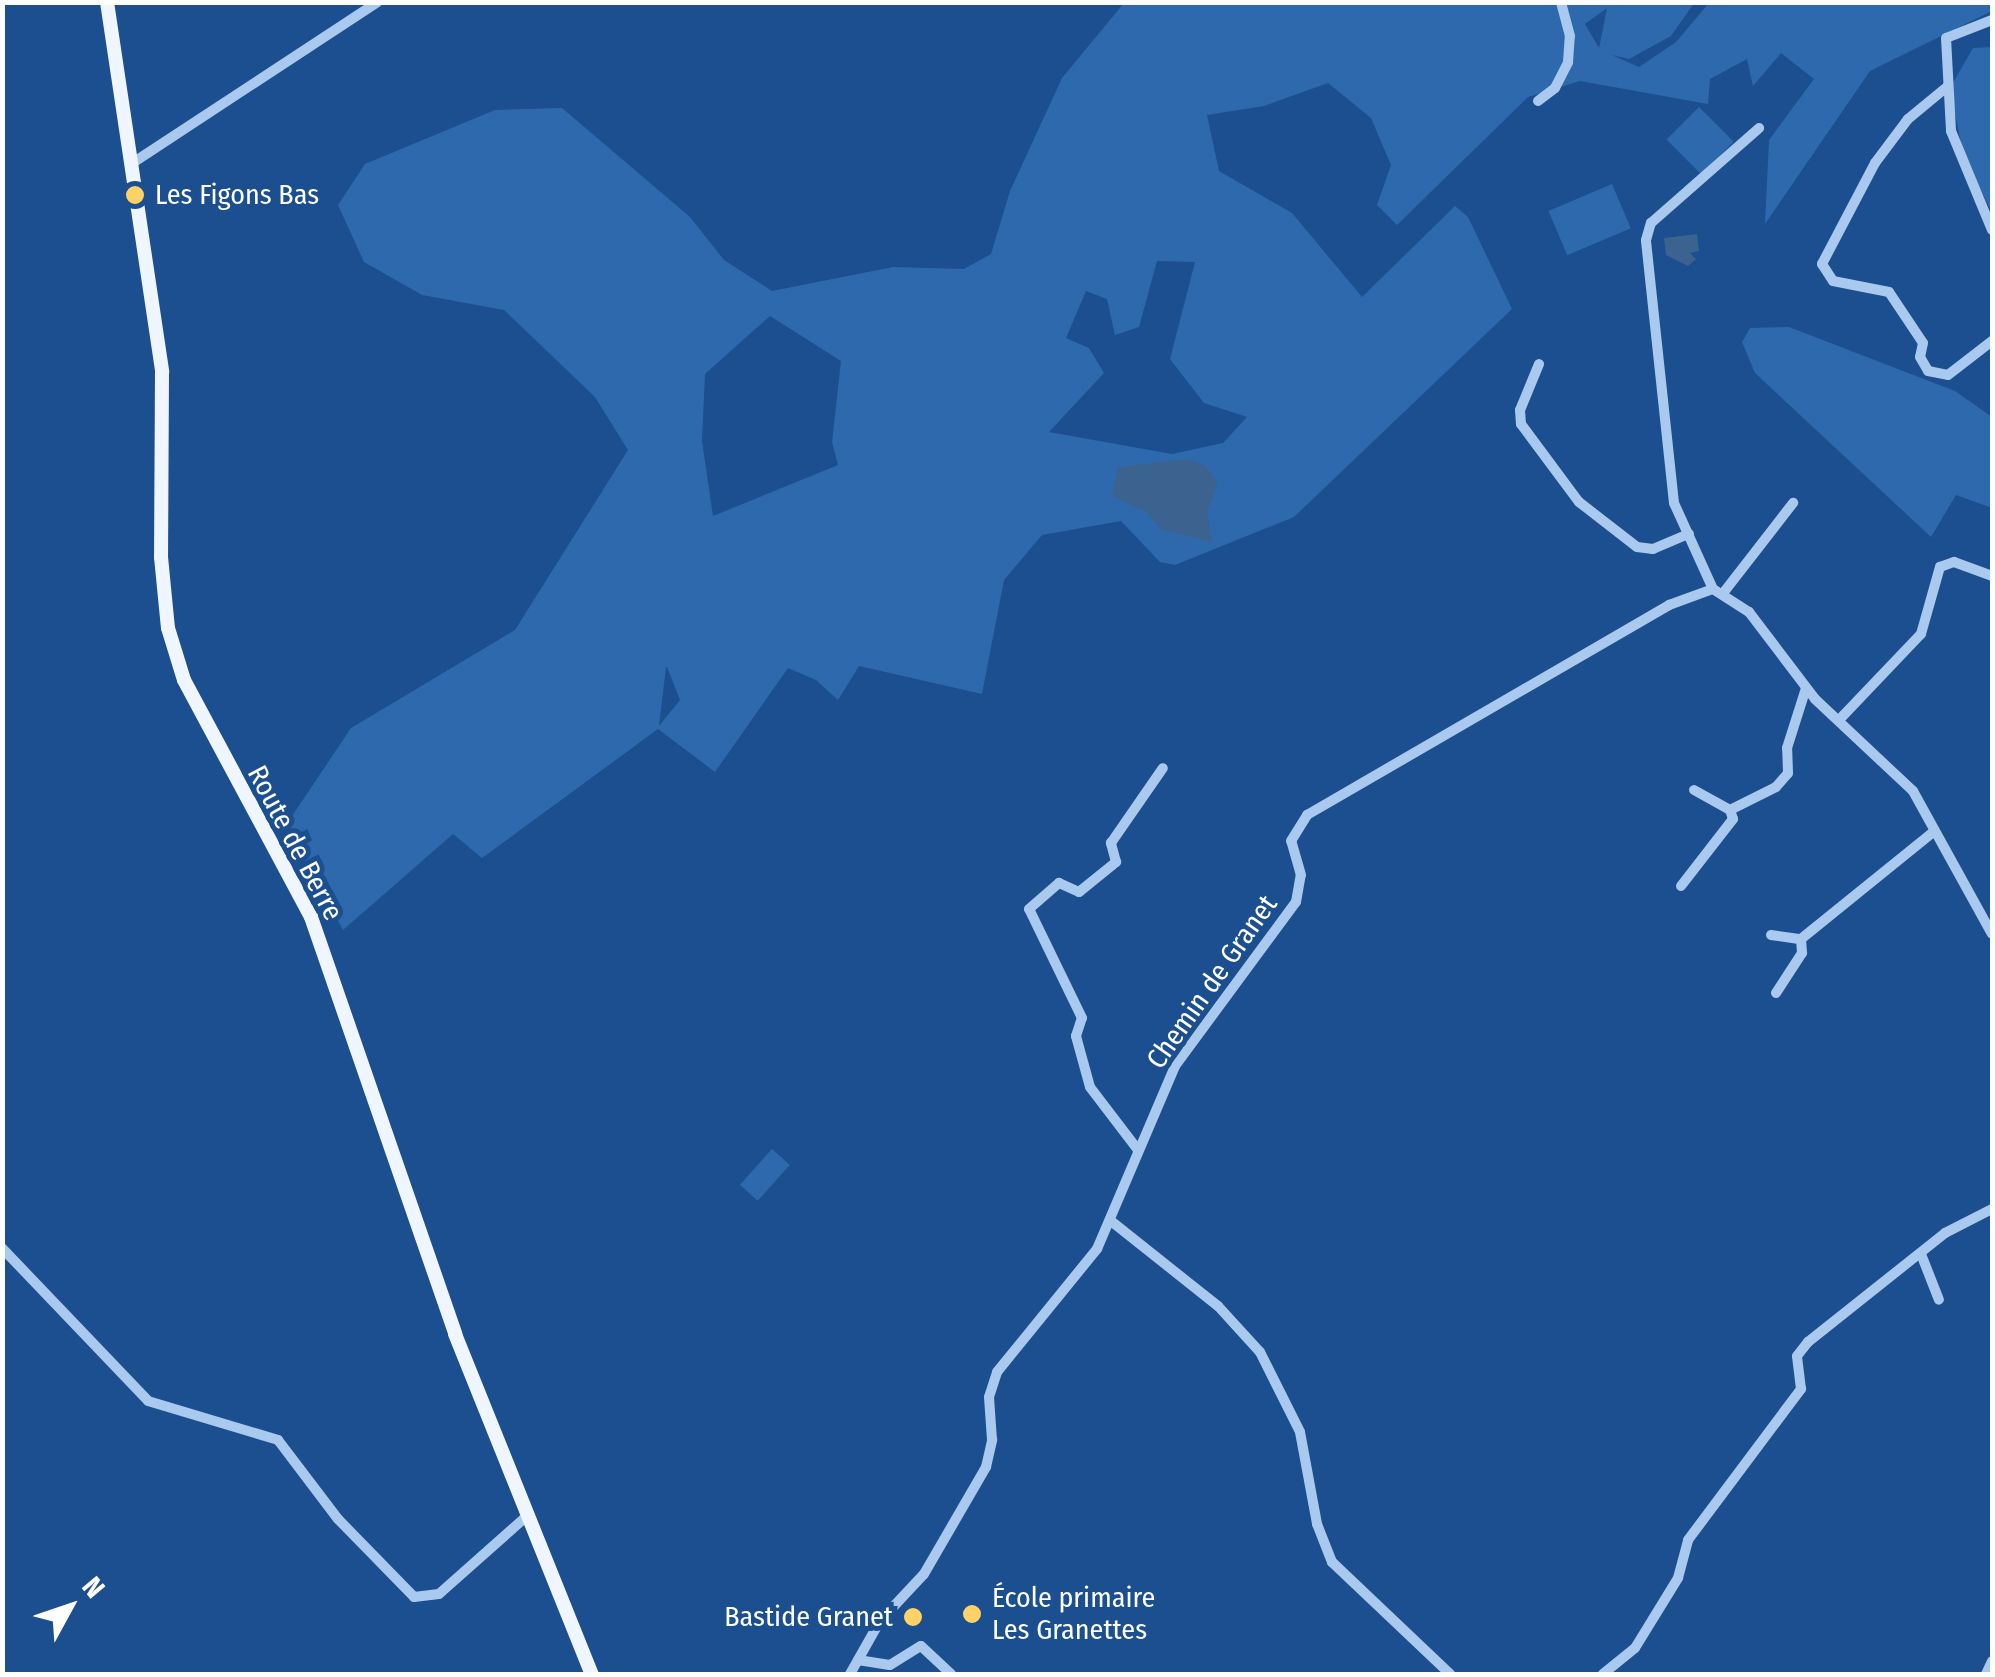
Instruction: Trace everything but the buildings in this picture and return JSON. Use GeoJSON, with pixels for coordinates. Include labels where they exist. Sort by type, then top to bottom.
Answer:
{"type":"FeatureCollection","features":[{"type":"Feature","properties":{"kind":"main road","name":"Route de Berre"},"geometry":{"type":"LineString","coordinates":[[107,2],[162,372],[161,557],[168,628],[184,680],[310,918],[508,1468],[592,1674]]}},
{"type":"Feature","properties":{"kind":"street"},"geometry":{"type":"LineString","coordinates":[[131,164],[378,2]]}},
{"type":"Feature","properties":{"kind":"street"},"geometry":{"type":"LineString","coordinates":[[1538,101],[1555,88],[1568,62],[1561,2]]}},
{"type":"Feature","properties":{"kind":"street"},"geometry":{"type":"LineString","coordinates":[[1992,20],[1946,38],[1951,131],[1992,230]]}},
{"type":"Feature","properties":{"kind":"street"},"geometry":{"type":"LineString","coordinates":[[1948,86],[1908,119],[1875,163],[1822,264],[1834,282],[1889,292],[1923,344],[1920,357],[1928,372],[1948,375],[1992,341]]}},
{"type":"Feature","properties":{"kind":"street"},"geometry":{"type":"LineString","coordinates":[[1932,100],[1950,108]]}},
{"type":"Feature","properties":{"kind":"street"},"geometry":{"type":"LineString","coordinates":[[1760,128],[1650,222],[1646,240],[1674,503],[1719,590],[1749,612],[1806,688],[1913,791],[1992,934]]}},
{"type":"Feature","properties":{"kind":"street"},"geometry":{"type":"LineString","coordinates":[[1539,364],[1520,410],[1522,424],[1579,502],[1637,547],[1653,549],[1689,534]]}},
{"type":"Feature","properties":{"kind":"street"},"geometry":{"type":"LineString","coordinates":[[1719,590],[1793,503]]}},
{"type":"Feature","properties":{"kind":"street"},"geometry":{"type":"LineString","coordinates":[[1838,720],[1921,634],[1940,567],[1954,562],[1992,576]]}},
{"type":"Feature","properties":{"kind":"street","name":"Chemin de Granet"},"geometry":{"type":"LineString","coordinates":[[850,1674],[880,1621],[924,1574],[986,1467],[997,1372],[1088,1263],[1111,1221],[1175,1066],[1296,902],[1301,875],[1291,841],[1298,823],[1669,605],[1719,590]]}},
{"type":"Feature","properties":{"kind":"street"},"geometry":{"type":"LineString","coordinates":[[1730,810],[1776,787],[1788,773],[1787,748],[1806,688]]}},
{"type":"Feature","properties":{"kind":"street"},"geometry":{"type":"LineString","coordinates":[[1138,1150],[1090,1087],[1076,1036],[1082,1018],[1029,909],[1059,883],[1080,892],[1116,862],[1111,843],[1164,768]]}},
{"type":"Feature","properties":{"kind":"street"},"geometry":{"type":"LineString","coordinates":[[1681,886],[1733,819],[1730,810],[1694,790]]}},
{"type":"Feature","properties":{"kind":"street"},"geometry":{"type":"LineString","coordinates":[[1771,934],[1801,939],[1933,832]]}},
{"type":"Feature","properties":{"kind":"street"},"geometry":{"type":"LineString","coordinates":[[1776,993],[1802,953],[1801,939]]}},
{"type":"Feature","properties":{"kind":"street"},"geometry":{"type":"LineString","coordinates":[[1603,1674],[1646,1633],[1678,1578],[1688,1540],[1801,1389],[1797,1356],[1945,1233],[1992,1210]]}},
{"type":"Feature","properties":{"kind":"street"},"geometry":{"type":"LineString","coordinates":[[1111,1221],[1218,1306],[1260,1352],[1300,1432],[1317,1524],[1332,1562],[1450,1674]]}},
{"type":"Feature","properties":{"kind":"street"},"geometry":{"type":"LineString","coordinates":[[2,1248],[148,1402],[278,1440],[338,1519],[414,1598],[440,1594],[527,1516]]}},
{"type":"Feature","properties":{"kind":"street"},"geometry":{"type":"LineString","coordinates":[[1922,1254],[1939,1300]]}},
{"type":"Feature","properties":{"kind":"street"},"geometry":{"type":"LineString","coordinates":[[858,1660],[890,1666],[918,1646],[938,1670],[951,1674]]}},
{"type":"Feature","properties":{"kind":"street"},"geometry":{"type":"LineString","coordinates":[[1986,1674],[1992,1661]]}},
{"type":"Feature","properties":{"kind":"shaded area"},"geometry":{"type":"Polygon","coordinates":[[[1124,3],[1694,3],[1671,36],[1629,59],[1612,55],[1639,67],[1676,42],[1709,3],[1992,3],[1992,11],[1870,71],[1765,224],[1769,140],[1814,79],[1781,53],[1753,86],[1747,59],[1710,79],[1708,104],[1580,81],[1528,97],[1397,225],[1377,205],[1391,165],[1371,118],[1328,83],[1264,106],[1207,115],[1219,171],[1292,213],[1362,297],[1455,206],[1468,217],[1512,309],[1294,517],[1175,565],[1160,562],[1121,521],[1042,535],[1004,580],[982,694],[859,666],[838,700],[816,680],[788,668],[715,772],[658,729],[482,858],[453,834],[343,930],[286,825],[351,728],[515,630],[628,450],[595,397],[504,310],[422,295],[364,262],[338,205],[365,164],[495,110],[562,108],[690,217],[724,260],[772,291],[893,267],[964,269],[991,254],[1010,191],[1062,78],[1124,3]],[[1607,8],[1585,24],[1599,48],[1607,8]],[[1157,261],[1139,327],[1115,335],[1107,299],[1086,291],[1066,338],[1089,348],[1104,373],[1049,432],[1172,454],[1223,443],[1247,417],[1204,403],[1170,359],[1195,262],[1157,261]],[[770,316],[705,374],[702,441],[713,516],[838,465],[832,442],[841,361],[770,316]],[[666,667],[659,726],[680,700],[666,667]]]}},
{"type":"Feature","properties":{"kind":"shaded area"},"geometry":{"type":"Polygon","coordinates":[[[1992,47],[1992,213],[1963,153],[1950,88],[1973,48],[1992,47]]]}},
{"type":"Feature","properties":{"kind":"shaded area"},"geometry":{"type":"Polygon","coordinates":[[[1699,107],[1734,142],[1701,174],[1666,140],[1699,107]]]}},
{"type":"Feature","properties":{"kind":"shaded area"},"geometry":{"type":"Polygon","coordinates":[[[1612,184],[1631,228],[1567,255],[1548,211],[1612,184]]]}},
{"type":"Feature","properties":{"kind":"shaded area"},"geometry":{"type":"Polygon","coordinates":[[[1697,234],[1699,251],[1690,253],[1696,259],[1688,266],[1666,255],[1664,238],[1697,234]]]}},
{"type":"Feature","properties":{"kind":"shaded area"},"geometry":{"type":"Polygon","coordinates":[[[1789,327],[1955,391],[1992,417],[1992,508],[1956,495],[1931,537],[1755,373],[1742,342],[1750,328],[1789,327]]]}},
{"type":"Feature","properties":{"kind":"shaded area"},"geometry":{"type":"Polygon","coordinates":[[[1188,459],[1205,465],[1218,483],[1207,512],[1212,542],[1162,530],[1146,512],[1112,496],[1118,467],[1188,459]]]}},
{"type":"Feature","properties":{"kind":"shaded area"},"geometry":{"type":"Polygon","coordinates":[[[772,1149],[790,1165],[758,1201],[740,1185],[772,1149]]]}},
{"type":"Feature","properties":{"kind":"place","name":"Les Figons Bas"},"geometry":{"type":"Point","coordinates":[135,195]}},
{"type":"Feature","properties":{"kind":"place","name":"École primaire Les Granettes"},"geometry":{"type":"Point","coordinates":[972,1614]}},
{"type":"Feature","properties":{"kind":"place","name":"Bastide Granet"},"geometry":{"type":"Point","coordinates":[913,1617]}}]}
